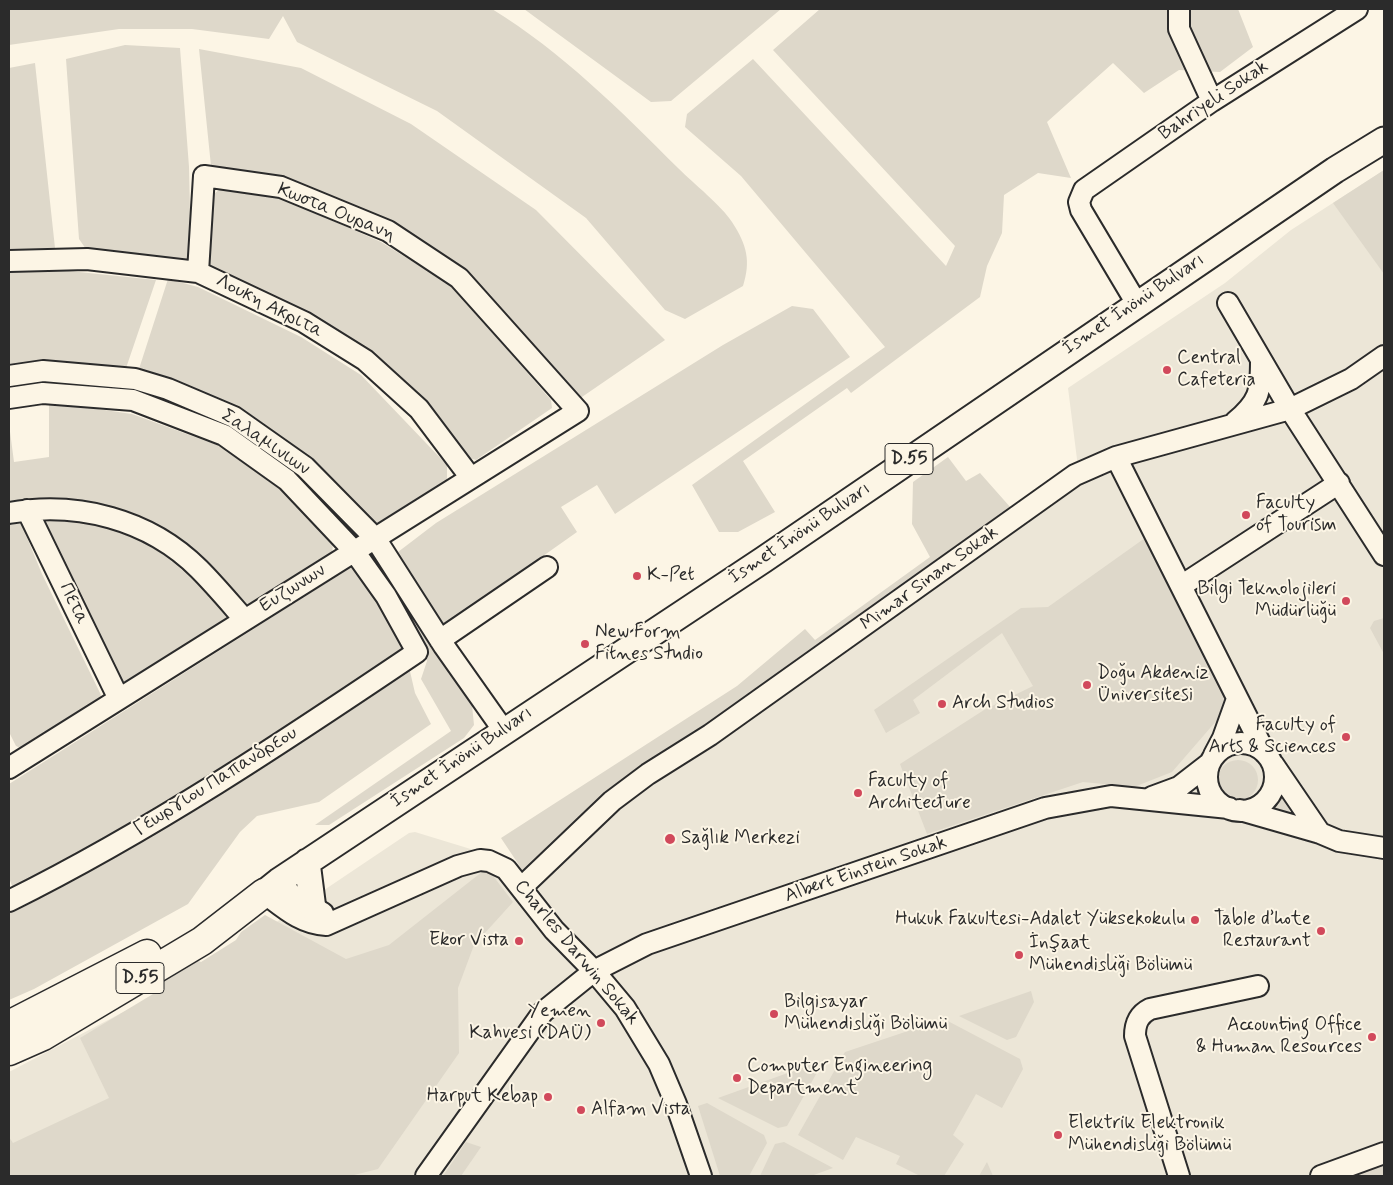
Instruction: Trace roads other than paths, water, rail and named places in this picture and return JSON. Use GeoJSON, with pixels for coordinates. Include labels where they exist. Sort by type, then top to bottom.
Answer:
{"type":"FeatureCollection","features":[{"type":"Feature","properties":{"kind":"highway","name":"D.55"},"geometry":{"type":"LineString","coordinates":[[9,1025],[271,887]]}},
{"type":"Feature","properties":{"kind":"highway","name":"D.55"},"geometry":{"type":"LineString","coordinates":[[9,1051],[43,1036],[202,941],[271,887]]}},
{"type":"Feature","properties":{"kind":"main road","name":"İsmet İnönü Bulvarı"},"geometry":{"type":"LineString","coordinates":[[271,887],[504,730],[763,560],[1334,170],[1384,140]]}},
{"type":"Feature","properties":{"kind":"main road"},"geometry":{"type":"LineString","coordinates":[[307,862],[314,909]]}},
{"type":"Feature","properties":{"kind":"street"},"geometry":{"type":"LineString","coordinates":[[1179,9],[1179,29],[1212,101]]}},
{"type":"Feature","properties":{"kind":"street","name":"Bahriyeli Sokak"},"geometry":{"type":"LineString","coordinates":[[1138,304],[1084,217],[1079,202],[1084,190],[1212,101],[1357,9]]}},
{"type":"Feature","properties":{"kind":"street","name":"Κωστα Ουρανη"},"geometry":{"type":"LineString","coordinates":[[198,272],[204,176],[281,187],[388,231],[459,278],[578,412]]}},
{"type":"Feature","properties":{"kind":"street","name":"Λουκη Ακριτα"},"geometry":{"type":"LineString","coordinates":[[9,261],[87,259],[198,272],[304,322],[365,360],[419,409],[472,478]]}},
{"type":"Feature","properties":{"kind":"street"},"geometry":{"type":"LineString","coordinates":[[1228,303],[1290,410],[1384,555]]}},
{"type":"Feature","properties":{"kind":"street","name":"Mimar Sinan Sokak"},"geometry":{"type":"LineString","coordinates":[[522,887],[612,801],[648,774],[710,735],[1075,475],[1116,457],[1290,410],[1351,379],[1384,356]]}},
{"type":"Feature","properties":{"kind":"street"},"geometry":{"type":"LineString","coordinates":[[1233,424],[1251,409],[1257,398],[1261,385],[1261,360]]}},
{"type":"Feature","properties":{"kind":"street","name":"Σαλαμινιων"},"geometry":{"type":"LineString","coordinates":[[9,376],[43,371],[135,379],[168,389],[234,417],[305,468],[375,538],[442,643],[504,730]]}},
{"type":"Feature","properties":{"kind":"street","name":"Σαλαμινιων"},"geometry":{"type":"LineString","coordinates":[[9,398],[43,393],[133,400],[224,435],[287,480],[354,551],[386,596],[417,652]]}},
{"type":"Feature","properties":{"kind":"street","name":"Ευζωνων"},"geometry":{"type":"LineString","coordinates":[[11,760],[118,699],[578,412]]}},
{"type":"Feature","properties":{"kind":"street"},"geometry":{"type":"LineString","coordinates":[[1116,457],[1268,757],[1320,833]]}},
{"type":"Feature","properties":{"kind":"street"},"geometry":{"type":"LineString","coordinates":[[1181,586],[1339,483]]}},
{"type":"Feature","properties":{"kind":"street"},"geometry":{"type":"LineString","coordinates":[[18,511],[74,509],[117,519],[156,535],[198,568],[245,620]]}},
{"type":"Feature","properties":{"kind":"street","name":"Πετα"},"geometry":{"type":"LineString","coordinates":[[18,511],[118,699]]}},
{"type":"Feature","properties":{"kind":"street"},"geometry":{"type":"LineString","coordinates":[[442,643],[547,567]]}},
{"type":"Feature","properties":{"kind":"street","name":"Γεωργιου Παπανδρεου"},"geometry":{"type":"LineString","coordinates":[[10,897],[140,830],[278,745],[417,652]]}},
{"type":"Feature","properties":{"kind":"street"},"geometry":{"type":"LineString","coordinates":[[1237,699],[1223,738],[1212,760],[1207,781],[1210,790],[1221,804],[1320,833],[1339,841],[1384,848]]}},
{"type":"Feature","properties":{"kind":"street"},"geometry":{"type":"LineString","coordinates":[[1146,799],[1179,787],[1230,745],[1239,743],[1249,744],[1268,757],[1274,777],[1270,794],[1257,806],[1235,809]]}},
{"type":"Feature","properties":{"kind":"street","name":"Albert Einstein Sokak"},"geometry":{"type":"LineString","coordinates":[[426,1176],[543,1012],[594,970],[647,944],[1045,808],[1111,796],[1235,809]]}},
{"type":"Feature","properties":{"kind":"street","name":"Charles Darwin Sokak"},"geometry":{"type":"LineString","coordinates":[[335,921],[458,866],[480,860],[489,861],[506,869],[554,930],[594,970],[625,1008],[659,1064],[676,1104],[701,1176]]}},
{"type":"Feature","properties":{"kind":"street"},"geometry":{"type":"LineString","coordinates":[[271,887],[291,894],[335,921]]}},
{"type":"Feature","properties":{"kind":"street"},"geometry":{"type":"LineString","coordinates":[[271,887],[301,920],[313,924],[326,925],[335,921]]}},
{"type":"Feature","properties":{"kind":"street"},"geometry":{"type":"LineString","coordinates":[[1179,1176],[1135,1036],[1138,1019],[1143,1012],[1150,1009],[1258,986]]}},
{"type":"Feature","properties":{"kind":"street"},"geometry":{"type":"LineString","coordinates":[[1321,1176],[1384,1153]]}},
{"type":"Feature","properties":{"kind":"place","name":"Central Cafeteria"},"geometry":{"type":"Point","coordinates":[1167,370]}},
{"type":"Feature","properties":{"kind":"place","name":"Faculty of Tourism"},"geometry":{"type":"Point","coordinates":[1246,515]}},
{"type":"Feature","properties":{"kind":"place","name":"K-Pet"},"geometry":{"type":"Point","coordinates":[637,576]}},
{"type":"Feature","properties":{"kind":"place","name":"Bilgi Teknolojileri Müdürlüğü"},"geometry":{"type":"Point","coordinates":[1346,601]}},
{"type":"Feature","properties":{"kind":"place","name":"New Form Fitnes Studio"},"geometry":{"type":"Point","coordinates":[585,644]}},
{"type":"Feature","properties":{"kind":"place","name":"Doğu Akdeniz Üniversitesi"},"geometry":{"type":"Point","coordinates":[1087,685]}},
{"type":"Feature","properties":{"kind":"place","name":"Arch Studios"},"geometry":{"type":"Point","coordinates":[942,704]}},
{"type":"Feature","properties":{"kind":"place","name":"Faculty of Arts & Sciences"},"geometry":{"type":"Point","coordinates":[1346,737]}},
{"type":"Feature","properties":{"kind":"place","name":"Faculty of Architecture"},"geometry":{"type":"Point","coordinates":[858,793]}},
{"type":"Feature","properties":{"kind":"place","name":"Sağlık Merkezi"},"geometry":{"type":"Point","coordinates":[670,839]}},
{"type":"Feature","properties":{"kind":"place","name":"Hukuk Fakultesi-Adalet Yüksekokulu"},"geometry":{"type":"Point","coordinates":[1195,920]}},
{"type":"Feature","properties":{"kind":"place","name":"Table d’hote Restaurant"},"geometry":{"type":"Point","coordinates":[1321,931]}},
{"type":"Feature","properties":{"kind":"place","name":"Ekor Vista"},"geometry":{"type":"Point","coordinates":[519,941]}},
{"type":"Feature","properties":{"kind":"place","name":"İnşaat Mühendisliği Bölümü"},"geometry":{"type":"Point","coordinates":[1019,955]}},
{"type":"Feature","properties":{"kind":"place","name":"Bilgisayar Mühendisliği Bölümü"},"geometry":{"type":"Point","coordinates":[774,1014]}},
{"type":"Feature","properties":{"kind":"place","name":"Yemen Kahvesi (DAÜ)"},"geometry":{"type":"Point","coordinates":[601,1023]}},
{"type":"Feature","properties":{"kind":"place","name":"Accounting Office & Human Resources"},"geometry":{"type":"Point","coordinates":[1372,1037]}},
{"type":"Feature","properties":{"kind":"place","name":"Computer Engineering Department"},"geometry":{"type":"Point","coordinates":[737,1078]}},
{"type":"Feature","properties":{"kind":"place","name":"Harput Kebap"},"geometry":{"type":"Point","coordinates":[548,1097]}},
{"type":"Feature","properties":{"kind":"place","name":"Alfam Vista"},"geometry":{"type":"Point","coordinates":[581,1110]}},
{"type":"Feature","properties":{"kind":"place","name":"Elektrik Elektronik Mühendisliği Bölümü"},"geometry":{"type":"Point","coordinates":[1058,1135]}}]}
